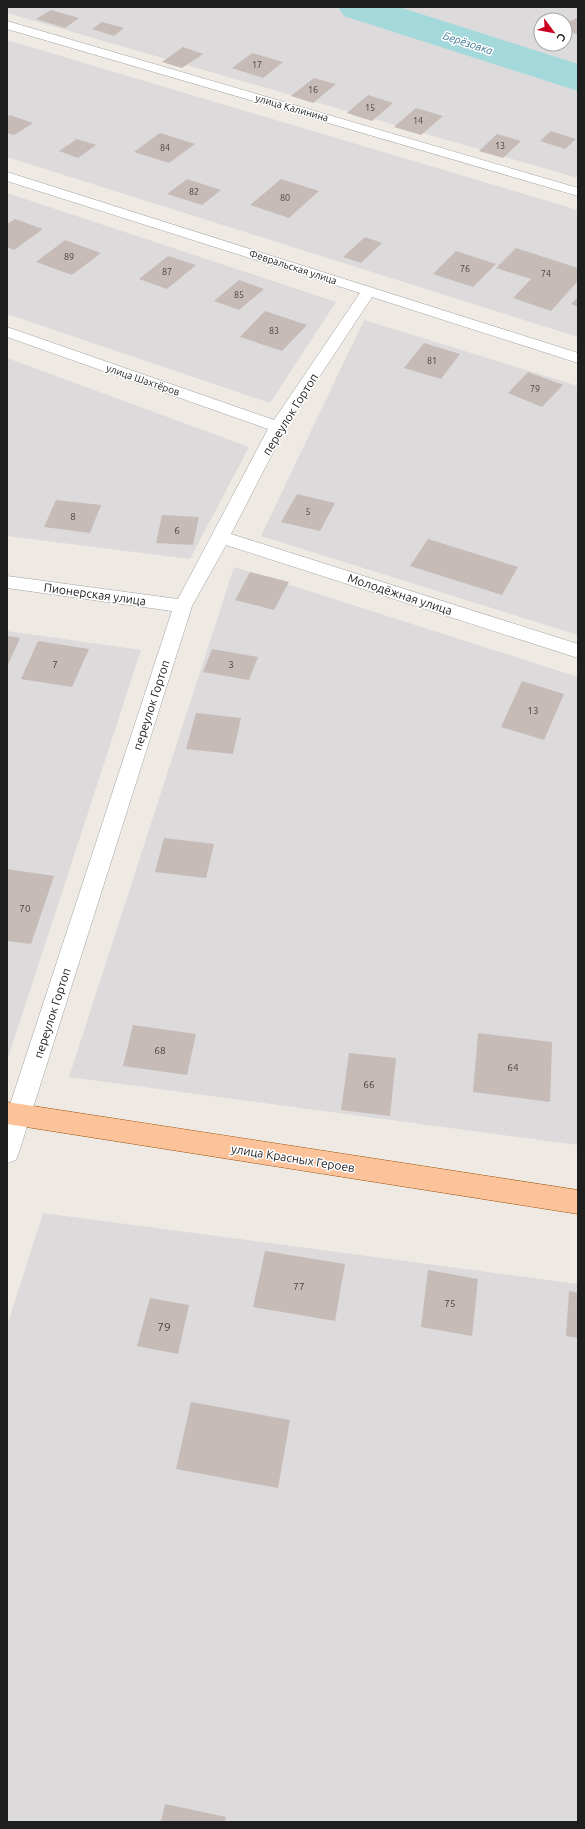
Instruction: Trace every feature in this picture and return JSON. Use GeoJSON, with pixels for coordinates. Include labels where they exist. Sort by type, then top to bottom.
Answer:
{"type":"FeatureCollection","features":[{"type":"Feature","properties":{"kind":"main road","name":"улица Красных Героев"},"geometry":{"type":"LineString","coordinates":[[14,1114],[578,1202]]}},
{"type":"Feature","properties":{"kind":"street","name":"улица Калинина"},"geometry":{"type":"LineString","coordinates":[[7,25],[578,192]]}},
{"type":"Feature","properties":{"kind":"street","name":"Февральская улица"},"geometry":{"type":"LineString","coordinates":[[7,176],[578,358]]}},
{"type":"Feature","properties":{"kind":"street","name":"переулок Гортоп"},"geometry":{"type":"LineString","coordinates":[[7,1152],[14,1114],[182,606],[221,537],[278,427],[369,291]]}},
{"type":"Feature","properties":{"kind":"street","name":"улица Шахтёров"},"geometry":{"type":"LineString","coordinates":[[7,332],[278,427]]}},
{"type":"Feature","properties":{"kind":"street","name":"Молодёжная улица"},"geometry":{"type":"LineString","coordinates":[[221,537],[578,651]]}},
{"type":"Feature","properties":{"kind":"street","name":"Пионерская улица"},"geometry":{"type":"LineString","coordinates":[[7,582],[182,606]]}},
{"type":"Feature","properties":{"kind":"shaded area"},"geometry":{"type":"Polygon","coordinates":[[[7,7],[578,7],[578,178],[7,13],[7,7]]]}},
{"type":"Feature","properties":{"kind":"shaded area"},"geometry":{"type":"Polygon","coordinates":[[[7,40],[578,210],[578,337],[7,157],[7,40]]]}},
{"type":"Feature","properties":{"kind":"shaded area"},"geometry":{"type":"Polygon","coordinates":[[[7,193],[336,302],[270,403],[7,314],[7,193]]]}},
{"type":"Feature","properties":{"kind":"shaded area"},"geometry":{"type":"Polygon","coordinates":[[[364,320],[578,386],[578,635],[261,536],[364,320]]]}},
{"type":"Feature","properties":{"kind":"shaded area"},"geometry":{"type":"Polygon","coordinates":[[[7,358],[249,447],[190,559],[7,536],[7,358]]]}},
{"type":"Feature","properties":{"kind":"shaded area"},"geometry":{"type":"Polygon","coordinates":[[[234,567],[578,677],[578,1145],[69,1077],[234,567]]]}},
{"type":"Feature","properties":{"kind":"shaded area"},"geometry":{"type":"Polygon","coordinates":[[[7,631],[141,650],[7,1061],[7,631]]]}},
{"type":"Feature","properties":{"kind":"shaded area"},"geometry":{"type":"Polygon","coordinates":[[[43,1213],[578,1284],[578,1822],[7,1822],[7,1326],[43,1213]]]}},
{"type":"Feature","properties":{"kind":"building"},"geometry":{"type":"Polygon","coordinates":[[[51,10],[79,18],[65,28],[36,19],[51,10]]]}},
{"type":"Feature","properties":{"kind":"building"},"geometry":{"type":"Polygon","coordinates":[[[578,17],[578,35],[573,33],[573,20],[578,17]]]}},
{"type":"Feature","properties":{"kind":"building"},"geometry":{"type":"Polygon","coordinates":[[[102,22],[124,28],[114,36],[92,29],[102,22]]]}},
{"type":"Feature","properties":{"kind":"building"},"geometry":{"type":"Polygon","coordinates":[[[183,47],[203,54],[182,68],[162,62],[183,47]]]}},
{"type":"Feature","properties":{"kind":"building"},"geometry":{"type":"Polygon","coordinates":[[[252,53],[283,62],[263,78],[232,68],[252,53]]]}},
{"type":"Feature","properties":{"kind":"building"},"geometry":{"type":"Polygon","coordinates":[[[314,78],[336,84],[313,103],[291,96],[314,78]]]}},
{"type":"Feature","properties":{"kind":"building"},"geometry":{"type":"Polygon","coordinates":[[[368,95],[393,103],[372,121],[347,113],[368,95]]]}},
{"type":"Feature","properties":{"kind":"building"},"geometry":{"type":"Polygon","coordinates":[[[416,108],[443,116],[421,135],[394,127],[416,108]]]}},
{"type":"Feature","properties":{"kind":"building"},"geometry":{"type":"Polygon","coordinates":[[[10,115],[33,123],[14,135],[7,133],[7,117],[10,115]]]}},
{"type":"Feature","properties":{"kind":"building"},"geometry":{"type":"Polygon","coordinates":[[[551,131],[576,139],[565,149],[540,141],[551,131]]]}},
{"type":"Feature","properties":{"kind":"building"},"geometry":{"type":"Polygon","coordinates":[[[160,133],[195,144],[169,163],[134,152],[160,133]]]}},
{"type":"Feature","properties":{"kind":"building"},"geometry":{"type":"Polygon","coordinates":[[[497,134],[521,141],[503,158],[479,151],[497,134]]]}},
{"type":"Feature","properties":{"kind":"building"},"geometry":{"type":"Polygon","coordinates":[[[77,139],[96,145],[78,158],[59,151],[77,139]]]}},
{"type":"Feature","properties":{"kind":"building"},"geometry":{"type":"Polygon","coordinates":[[[187,179],[221,190],[202,205],[167,194],[187,179]]]}},
{"type":"Feature","properties":{"kind":"building"},"geometry":{"type":"Polygon","coordinates":[[[281,179],[319,191],[289,218],[250,205],[281,179]]]}},
{"type":"Feature","properties":{"kind":"building"},"geometry":{"type":"Polygon","coordinates":[[[15,219],[43,229],[14,250],[7,247],[7,224],[15,219]]]}},
{"type":"Feature","properties":{"kind":"building"},"geometry":{"type":"Polygon","coordinates":[[[365,237],[382,243],[361,263],[343,257],[365,237]]]}},
{"type":"Feature","properties":{"kind":"building"},"geometry":{"type":"Polygon","coordinates":[[[65,240],[101,253],[72,275],[36,262],[65,240]]]}},
{"type":"Feature","properties":{"kind":"building"},"geometry":{"type":"Polygon","coordinates":[[[516,248],[578,268],[578,281],[551,311],[513,298],[531,279],[496,268],[516,248]]]}},
{"type":"Feature","properties":{"kind":"building"},"geometry":{"type":"Polygon","coordinates":[[[456,251],[496,264],[473,287],[433,274],[456,251]]]}},
{"type":"Feature","properties":{"kind":"building"},"geometry":{"type":"Polygon","coordinates":[[[168,256],[196,265],[167,289],[139,279],[168,256]]]}},
{"type":"Feature","properties":{"kind":"building"},"geometry":{"type":"Polygon","coordinates":[[[239,280],[264,289],[239,310],[214,301],[239,280]]]}},
{"type":"Feature","properties":{"kind":"building"},"geometry":{"type":"Polygon","coordinates":[[[578,297],[578,307],[571,304],[578,297]]]}},
{"type":"Feature","properties":{"kind":"building"},"geometry":{"type":"Polygon","coordinates":[[[265,311],[307,325],[282,351],[240,337],[265,311]]]}},
{"type":"Feature","properties":{"kind":"building"},"geometry":{"type":"Polygon","coordinates":[[[424,343],[460,354],[441,379],[404,368],[424,343]]]}},
{"type":"Feature","properties":{"kind":"building"},"geometry":{"type":"Polygon","coordinates":[[[528,372],[563,385],[542,407],[508,393],[528,372]]]}},
{"type":"Feature","properties":{"kind":"building"},"geometry":{"type":"Polygon","coordinates":[[[297,494],[335,503],[320,531],[281,522],[297,494]]]}},
{"type":"Feature","properties":{"kind":"building"},"geometry":{"type":"Polygon","coordinates":[[[56,500],[101,505],[90,533],[44,527],[56,500]]]}},
{"type":"Feature","properties":{"kind":"building"},"geometry":{"type":"Polygon","coordinates":[[[162,515],[199,517],[193,545],[156,543],[162,515]]]}},
{"type":"Feature","properties":{"kind":"building"},"geometry":{"type":"Polygon","coordinates":[[[428,539],[518,567],[502,595],[410,566],[428,539]]]}},
{"type":"Feature","properties":{"kind":"building"},"geometry":{"type":"Polygon","coordinates":[[[250,572],[289,582],[274,610],[235,600],[250,572]]]}},
{"type":"Feature","properties":{"kind":"building"},"geometry":{"type":"Polygon","coordinates":[[[7,636],[20,638],[7,667],[7,636]]]}},
{"type":"Feature","properties":{"kind":"building"},"geometry":{"type":"Polygon","coordinates":[[[38,641],[89,649],[72,687],[21,679],[38,641]]]}},
{"type":"Feature","properties":{"kind":"building"},"geometry":{"type":"Polygon","coordinates":[[[212,649],[258,657],[249,680],[203,672],[212,649]]]}},
{"type":"Feature","properties":{"kind":"building"},"geometry":{"type":"Polygon","coordinates":[[[522,681],[564,694],[544,740],[501,727],[522,681]]]}},
{"type":"Feature","properties":{"kind":"building"},"geometry":{"type":"Polygon","coordinates":[[[196,713],[241,718],[233,754],[186,749],[196,713]]]}},
{"type":"Feature","properties":{"kind":"building"},"geometry":{"type":"Polygon","coordinates":[[[164,838],[214,844],[206,878],[155,872],[164,838]]]}},
{"type":"Feature","properties":{"kind":"building"},"geometry":{"type":"Polygon","coordinates":[[[7,869],[54,876],[31,944],[7,941],[7,869]]]}},
{"type":"Feature","properties":{"kind":"building"},"geometry":{"type":"Polygon","coordinates":[[[133,1025],[196,1034],[187,1075],[123,1066],[133,1025]]]}},
{"type":"Feature","properties":{"kind":"building"},"geometry":{"type":"Polygon","coordinates":[[[478,1033],[552,1042],[550,1102],[473,1092],[478,1033]]]}},
{"type":"Feature","properties":{"kind":"building"},"geometry":{"type":"Polygon","coordinates":[[[349,1053],[396,1058],[390,1116],[341,1110],[349,1053]]]}},
{"type":"Feature","properties":{"kind":"building"},"geometry":{"type":"Polygon","coordinates":[[[265,1251],[345,1264],[335,1321],[253,1307],[265,1251]]]}},
{"type":"Feature","properties":{"kind":"building"},"geometry":{"type":"Polygon","coordinates":[[[428,1270],[478,1279],[472,1336],[421,1327],[428,1270]]]}},
{"type":"Feature","properties":{"kind":"building"},"geometry":{"type":"Polygon","coordinates":[[[569,1291],[578,1293],[578,1338],[566,1336],[569,1291]]]}},
{"type":"Feature","properties":{"kind":"building"},"geometry":{"type":"Polygon","coordinates":[[[150,1298],[189,1305],[178,1354],[137,1346],[150,1298]]]}},
{"type":"Feature","properties":{"kind":"building"},"geometry":{"type":"Polygon","coordinates":[[[191,1402],[290,1420],[278,1488],[176,1469],[191,1402]]]}},
{"type":"Feature","properties":{"kind":"building"},"geometry":{"type":"Polygon","coordinates":[[[165,1804],[226,1817],[225,1822],[161,1822],[165,1804]]]}},
{"type":"Feature","properties":{"kind":"waterway","name":"Берёзовка"},"geometry":{"type":"LineString","coordinates":[[358,7],[578,78]]}}]}
